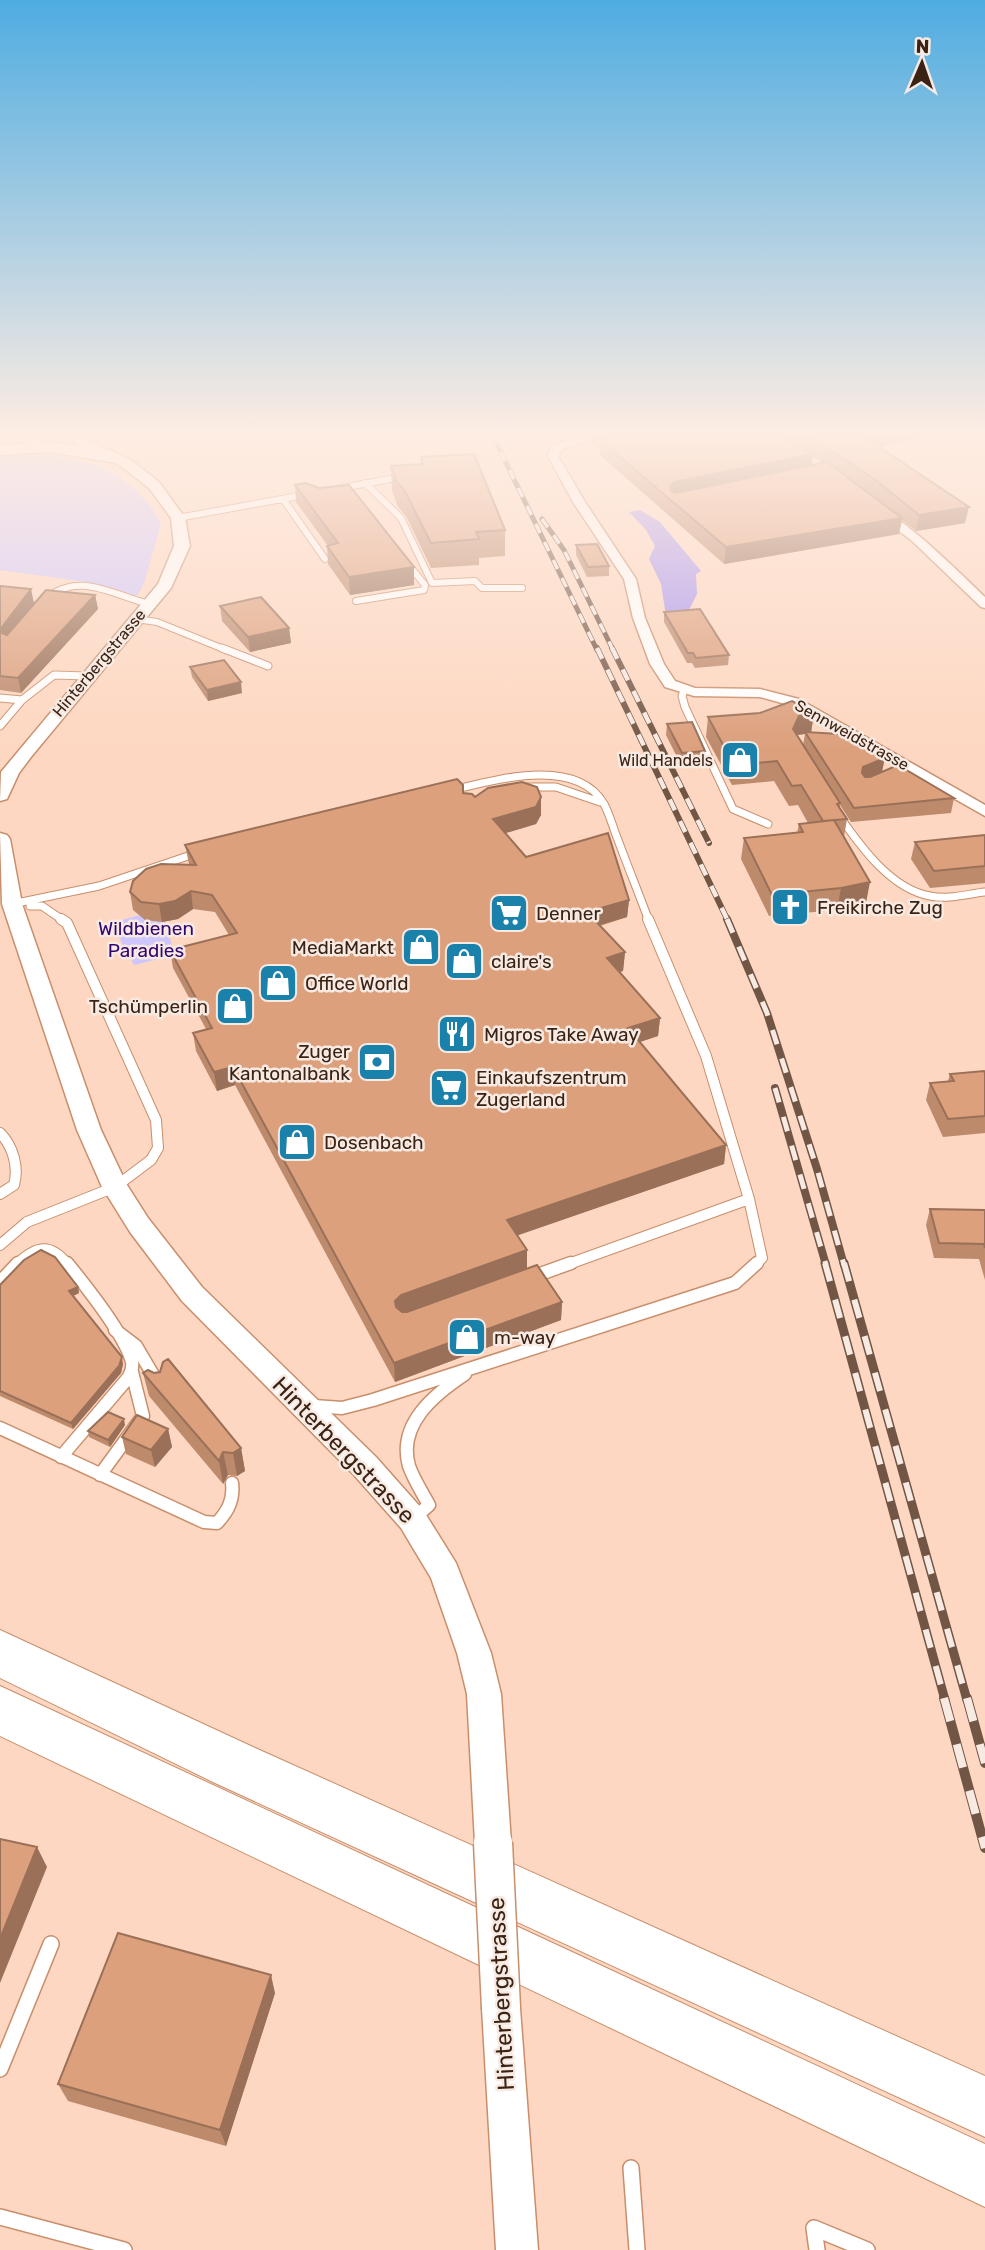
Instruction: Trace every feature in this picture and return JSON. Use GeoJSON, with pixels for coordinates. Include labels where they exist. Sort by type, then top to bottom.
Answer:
{"type":"FeatureCollection","features":[{"type":"Feature","properties":{"kind":"highway"},"geometry":{"type":"LineString","coordinates":[[0,1653],[246,1771],[985,2107]]}},
{"type":"Feature","properties":{"kind":"highway"},"geometry":{"type":"LineString","coordinates":[[0,1710],[110,1765],[985,2176]]}},
{"type":"Feature","properties":{"kind":"street","name":"Hinterbergstrasse"},"geometry":{"type":"LineString","coordinates":[[1,788],[10,772],[87,676],[165,585],[180,556],[182,539]]}},
{"type":"Feature","properties":{"kind":"street"},"geometry":{"type":"LineString","coordinates":[[603,539],[630,579],[639,618],[657,664],[670,684],[684,690]]}},
{"type":"Feature","properties":{"kind":"street"},"geometry":{"type":"LineString","coordinates":[[916,539],[985,604]]}},
{"type":"Feature","properties":{"kind":"street","name":"Sennweidstrasse"},"geometry":{"type":"LineString","coordinates":[[684,690],[777,696],[815,713],[901,769],[985,811]]}},
{"type":"Feature","properties":{"kind":"street","name":"Hinterbergstrasse"},"geometry":{"type":"LineString","coordinates":[[0,839],[12,904],[89,1129],[116,1187],[139,1225],[192,1294],[300,1405],[365,1466],[412,1519],[433,1549],[445,1573],[474,1653],[484,1694],[517,2250]]}},
{"type":"Feature","properties":{"kind":"lane"},"geometry":{"type":"LineString","coordinates":[[311,539],[325,559]]}},
{"type":"Feature","properties":{"kind":"lane"},"geometry":{"type":"LineString","coordinates":[[411,539],[432,583],[475,581],[482,588],[522,587]]}},
{"type":"Feature","properties":{"kind":"lane"},"geometry":{"type":"LineString","coordinates":[[356,601],[424,590],[425,585],[401,556]]}},
{"type":"Feature","properties":{"kind":"lane"},"geometry":{"type":"LineString","coordinates":[[41,605],[56,589],[74,584],[149,604]]}},
{"type":"Feature","properties":{"kind":"lane"},"geometry":{"type":"LineString","coordinates":[[136,619],[157,622],[268,666]]}},
{"type":"Feature","properties":{"kind":"lane"},"geometry":{"type":"LineString","coordinates":[[0,726],[22,700],[54,676],[87,676]]}},
{"type":"Feature","properties":{"kind":"lane"},"geometry":{"type":"LineString","coordinates":[[684,690],[682,696],[685,707],[733,809],[768,824]]}},
{"type":"Feature","properties":{"kind":"lane"},"geometry":{"type":"LineString","coordinates":[[0,698],[22,700]]}},
{"type":"Feature","properties":{"kind":"lane"},"geometry":{"type":"LineString","coordinates":[[300,1405],[342,1408],[474,1369],[735,1283],[762,1258],[749,1199],[706,1056],[660,949],[604,804],[587,786],[557,777],[504,778],[437,794]]}},
{"type":"Feature","properties":{"kind":"lane"},"geometry":{"type":"LineString","coordinates":[[517,789],[556,787],[604,804]]}},
{"type":"Feature","properties":{"kind":"lane"},"geometry":{"type":"LineString","coordinates":[[838,813],[852,836],[887,871],[908,887],[925,896],[943,897],[985,892]]}},
{"type":"Feature","properties":{"kind":"lane"},"geometry":{"type":"LineString","coordinates":[[12,904],[99,886],[139,870],[212,849]]}},
{"type":"Feature","properties":{"kind":"lane"},"geometry":{"type":"LineString","coordinates":[[3,1238],[39,1217],[116,1187],[156,1154],[158,1135],[156,1120],[67,923],[42,906],[12,904]]}},
{"type":"Feature","properties":{"kind":"lane"},"geometry":{"type":"LineString","coordinates":[[0,1133],[6,1138],[17,1175],[14,1185],[0,1194]]}},
{"type":"Feature","properties":{"kind":"lane"},"geometry":{"type":"LineString","coordinates":[[521,1281],[749,1199]]}},
{"type":"Feature","properties":{"kind":"lane"},"geometry":{"type":"LineString","coordinates":[[0,1282],[32,1252],[51,1249],[60,1255],[114,1330],[131,1360],[132,1372],[144,1409],[143,1416],[100,1475]]}},
{"type":"Feature","properties":{"kind":"lane"},"geometry":{"type":"LineString","coordinates":[[114,1330],[127,1336],[143,1354],[160,1388]]}},
{"type":"Feature","properties":{"kind":"lane"},"geometry":{"type":"LineString","coordinates":[[412,1519],[429,1505],[409,1462],[407,1444],[412,1427],[423,1409],[443,1389],[474,1369]]}},
{"type":"Feature","properties":{"kind":"lane"},"geometry":{"type":"LineString","coordinates":[[61,1457],[132,1372]]}},
{"type":"Feature","properties":{"kind":"lane"},"geometry":{"type":"LineString","coordinates":[[0,1428],[211,1523],[216,1523],[229,1508],[233,1499],[233,1483]]}},
{"type":"Feature","properties":{"kind":"lane"},"geometry":{"type":"LineString","coordinates":[[0,2069],[51,1944]]}},
{"type":"Feature","properties":{"kind":"lane"},"geometry":{"type":"LineString","coordinates":[[631,2168],[637,2250]]}},
{"type":"Feature","properties":{"kind":"lane"},"geometry":{"type":"LineString","coordinates":[[0,2217],[124,2250]]}},
{"type":"Feature","properties":{"kind":"lane"},"geometry":{"type":"LineString","coordinates":[[817,2250],[814,2228],[867,2250]]}},
{"type":"Feature","properties":{"kind":"green space"},"geometry":{"type":"Polygon","coordinates":[[[0,539],[157,539],[138,595],[122,594],[87,582],[0,570],[0,539]]]}},
{"type":"Feature","properties":{"kind":"green space","name":"Wildbienen Paradies"},"geometry":{"type":"Polygon","coordinates":[[[140,915],[164,919],[175,955],[134,965],[111,923],[140,915]]]}},
{"type":"Feature","properties":{"kind":"shaded area"},"geometry":{"type":"Polygon","coordinates":[[[651,539],[674,539],[701,571],[696,574],[697,594],[689,610],[666,616],[661,584],[649,559],[655,546],[651,539]]]}},
{"type":"Feature","properties":{"kind":"building"},"geometry":{"type":"Polygon","coordinates":[[[335,539],[392,539],[414,567],[349,577],[327,546],[338,543],[335,539]]]}},
{"type":"Feature","properties":{"kind":"building"},"geometry":{"type":"Polygon","coordinates":[[[429,539],[479,539],[431,543],[429,539]]]}},
{"type":"Feature","properties":{"kind":"building"},"geometry":{"type":"Polygon","coordinates":[[[717,539],[775,539],[726,547],[717,539]]]}},
{"type":"Feature","properties":{"kind":"building"},"geometry":{"type":"Polygon","coordinates":[[[597,544],[609,566],[588,567],[576,545],[597,544]]]}},
{"type":"Feature","properties":{"kind":"building"},"geometry":{"type":"Polygon","coordinates":[[[0,586],[31,589],[2,627],[2,633],[7,635],[46,590],[95,595],[18,678],[0,676],[0,586]]]}},
{"type":"Feature","properties":{"kind":"building"},"geometry":{"type":"Polygon","coordinates":[[[261,597],[289,628],[248,637],[220,606],[261,597]]]}},
{"type":"Feature","properties":{"kind":"building"},"geometry":{"type":"Polygon","coordinates":[[[700,609],[729,655],[696,658],[693,653],[688,653],[664,612],[700,609]]]}},
{"type":"Feature","properties":{"kind":"building"},"geometry":{"type":"Polygon","coordinates":[[[224,660],[241,682],[207,690],[190,667],[224,660]]]}},
{"type":"Feature","properties":{"kind":"building"},"geometry":{"type":"Polygon","coordinates":[[[792,701],[814,713],[799,716],[793,729],[840,803],[837,804],[847,819],[823,821],[801,785],[792,786],[777,761],[734,765],[708,717],[760,713],[792,701]]]}},
{"type":"Feature","properties":{"kind":"building"},"geometry":{"type":"Polygon","coordinates":[[[692,722],[705,751],[682,753],[667,724],[692,722]]]}},
{"type":"Feature","properties":{"kind":"building"},"geometry":{"type":"Polygon","coordinates":[[[805,732],[839,734],[885,758],[863,767],[862,773],[865,777],[898,765],[954,798],[854,808],[805,732]]]}},
{"type":"Feature","properties":{"kind":"building","name":"Einkaufszentrum Zugerland"},"geometry":{"type":"Polygon","coordinates":[[[457,779],[463,785],[463,793],[475,797],[488,788],[522,782],[537,787],[541,797],[536,807],[493,819],[526,857],[608,833],[629,900],[587,912],[625,952],[607,958],[660,1018],[628,1028],[726,1145],[507,1220],[527,1250],[401,1295],[395,1301],[396,1307],[407,1312],[537,1265],[562,1302],[394,1363],[233,1067],[214,1072],[193,1033],[212,1028],[170,950],[237,933],[212,895],[191,891],[175,901],[159,904],[141,902],[130,892],[133,881],[146,869],[161,864],[196,865],[185,845],[457,779]]]}},
{"type":"Feature","properties":{"kind":"building"},"geometry":{"type":"Polygon","coordinates":[[[834,820],[870,882],[841,888],[772,895],[744,838],[803,832],[799,824],[834,820]]]}},
{"type":"Feature","properties":{"kind":"building"},"geometry":{"type":"Polygon","coordinates":[[[985,835],[985,866],[934,871],[915,842],[985,835]]]}},
{"type":"Feature","properties":{"kind":"building"},"geometry":{"type":"Polygon","coordinates":[[[984,1071],[985,1116],[948,1119],[930,1083],[954,1081],[950,1074],[984,1071]]]}},
{"type":"Feature","properties":{"kind":"building"},"geometry":{"type":"Polygon","coordinates":[[[930,1209],[985,1210],[985,1248],[984,1244],[939,1243],[930,1209]]]}},
{"type":"Feature","properties":{"kind":"building"},"geometry":{"type":"Polygon","coordinates":[[[41,1250],[55,1257],[78,1287],[69,1291],[122,1357],[119,1366],[71,1423],[0,1391],[0,1285],[24,1260],[41,1250]]]}},
{"type":"Feature","properties":{"kind":"building"},"geometry":{"type":"Polygon","coordinates":[[[168,1359],[241,1448],[233,1453],[223,1452],[219,1461],[143,1373],[148,1370],[160,1372],[163,1362],[168,1359]]]}},
{"type":"Feature","properties":{"kind":"building"},"geometry":{"type":"Polygon","coordinates":[[[108,1412],[124,1419],[108,1440],[88,1431],[108,1412]]]}},
{"type":"Feature","properties":{"kind":"building"},"geometry":{"type":"Polygon","coordinates":[[[137,1415],[168,1429],[151,1450],[122,1437],[137,1415]]]}},
{"type":"Feature","properties":{"kind":"building"},"geometry":{"type":"Polygon","coordinates":[[[0,1839],[37,1847],[0,1939],[0,1839]]]}},
{"type":"Feature","properties":{"kind":"building"},"geometry":{"type":"Polygon","coordinates":[[[118,1933],[271,1975],[220,2130],[58,2084],[118,1933]]]}},
{"type":"Feature","properties":{"kind":"railway"},"geometry":{"type":"LineString","coordinates":[[543,539],[597,650]]}},
{"type":"Feature","properties":{"kind":"railway"},"geometry":{"type":"LineString","coordinates":[[556,539],[613,650]]}},
{"type":"Feature","properties":{"kind":"railway"},"geometry":{"type":"LineString","coordinates":[[597,648],[728,921]]}},
{"type":"Feature","properties":{"kind":"railway"},"geometry":{"type":"LineString","coordinates":[[612,648],[709,843]]}},
{"type":"Feature","properties":{"kind":"railway"},"geometry":{"type":"LineString","coordinates":[[727,919],[767,1013],[817,1169],[844,1265]]}},
{"type":"Feature","properties":{"kind":"railway"},"geometry":{"type":"LineString","coordinates":[[775,1088],[826,1265]]}},
{"type":"Feature","properties":{"kind":"railway"},"geometry":{"type":"LineString","coordinates":[[825,1263],[945,1700]]}},
{"type":"Feature","properties":{"kind":"railway"},"geometry":{"type":"LineString","coordinates":[[844,1263],[967,1700]]}},
{"type":"Feature","properties":{"kind":"railway"},"geometry":{"type":"LineString","coordinates":[[944,1698],[985,1848]]}},
{"type":"Feature","properties":{"kind":"railway"},"geometry":{"type":"LineString","coordinates":[[967,1698],[985,1763]]}},
{"type":"Feature","properties":{"kind":"place","name":"Wild Handels"},"geometry":{"type":"Point","coordinates":[740,760]}},
{"type":"Feature","properties":{"kind":"place","name":"Freikirche Zug"},"geometry":{"type":"Point","coordinates":[790,907]}},
{"type":"Feature","properties":{"kind":"place","name":"Denner"},"geometry":{"type":"Point","coordinates":[509,913]}},
{"type":"Feature","properties":{"kind":"place","name":"MediaMarkt"},"geometry":{"type":"Point","coordinates":[421,947]}},
{"type":"Feature","properties":{"kind":"place","name":"claire's"},"geometry":{"type":"Point","coordinates":[464,961]}},
{"type":"Feature","properties":{"kind":"place","name":"Office World"},"geometry":{"type":"Point","coordinates":[278,983]}},
{"type":"Feature","properties":{"kind":"place","name":"Tschümperlin"},"geometry":{"type":"Point","coordinates":[235,1006]}},
{"type":"Feature","properties":{"kind":"place","name":"Migros Take Away"},"geometry":{"type":"Point","coordinates":[457,1034]}},
{"type":"Feature","properties":{"kind":"place","name":"Zuger Kantonalbank"},"geometry":{"type":"Point","coordinates":[377,1062]}},
{"type":"Feature","properties":{"kind":"place","name":"Einkaufszentrum Zugerland"},"geometry":{"type":"Point","coordinates":[449,1088]}},
{"type":"Feature","properties":{"kind":"place","name":"Dosenbach"},"geometry":{"type":"Point","coordinates":[297,1142]}},
{"type":"Feature","properties":{"kind":"place","name":"m-way"},"geometry":{"type":"Point","coordinates":[467,1337]}}]}
